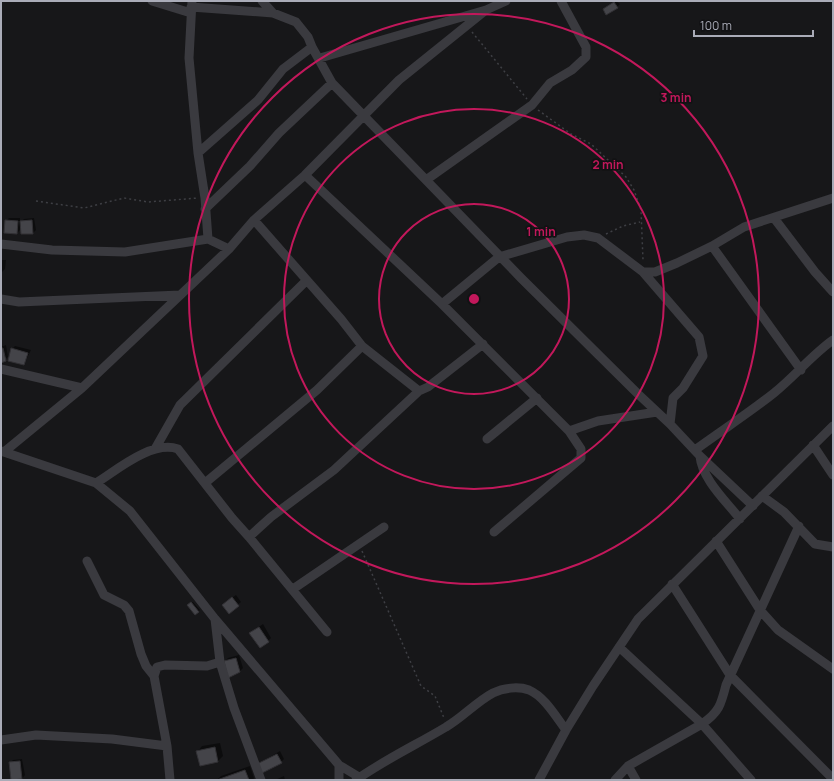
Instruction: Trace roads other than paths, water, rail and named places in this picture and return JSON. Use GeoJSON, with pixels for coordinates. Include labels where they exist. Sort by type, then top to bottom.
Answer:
{"type":"FeatureCollection","features":[{"type":"Feature","properties":{"kind":"street"},"geometry":{"type":"LineString","coordinates":[[152,1],[191,7],[273,13],[296,22],[308,36],[312,47],[320,58],[332,83],[363,117],[500,257],[670,424],[697,453],[753,506]]}},
{"type":"Feature","properties":{"kind":"street"},"geometry":{"type":"LineString","coordinates":[[262,1],[273,13]]}},
{"type":"Feature","properties":{"kind":"street"},"geometry":{"type":"LineString","coordinates":[[3,451],[82,388],[229,249],[254,220],[304,175],[399,80],[486,10],[496,3],[506,1]]}},
{"type":"Feature","properties":{"kind":"street"},"geometry":{"type":"LineString","coordinates":[[426,180],[532,105],[550,83],[572,70],[586,57],[586,47],[561,1]]}},
{"type":"Feature","properties":{"kind":"street"},"geometry":{"type":"LineString","coordinates":[[191,7],[189,58],[198,153],[206,198],[205,209],[208,239]]}},
{"type":"Feature","properties":{"kind":"street"},"geometry":{"type":"LineString","coordinates":[[320,58],[486,10]]}},
{"type":"Feature","properties":{"kind":"street"},"geometry":{"type":"LineString","coordinates":[[198,153],[258,100],[283,68],[312,47]]}},
{"type":"Feature","properties":{"kind":"street"},"geometry":{"type":"LineString","coordinates":[[205,209],[250,166],[279,133],[332,83]]}},
{"type":"Feature","properties":{"kind":"street"},"geometry":{"type":"LineString","coordinates":[[304,175],[483,344],[569,431],[581,449],[581,458],[494,532]]}},
{"type":"Feature","properties":{"kind":"street"},"geometry":{"type":"LineString","coordinates":[[644,272],[655,272],[712,246],[744,227],[833,198]]}},
{"type":"Feature","properties":{"kind":"street"},"geometry":{"type":"LineString","coordinates":[[774,218],[815,272],[833,292]]}},
{"type":"Feature","properties":{"kind":"street"},"geometry":{"type":"LineString","coordinates":[[254,220],[306,281],[341,319],[362,346],[419,391]]}},
{"type":"Feature","properties":{"kind":"street"},"geometry":{"type":"LineString","coordinates":[[442,304],[500,257],[567,237],[584,235],[598,238],[644,272],[699,337],[703,356],[682,388],[673,398],[670,424]]}},
{"type":"Feature","properties":{"kind":"street"},"geometry":{"type":"LineString","coordinates":[[1,244],[52,250],[125,252],[208,239],[229,249]]}},
{"type":"Feature","properties":{"kind":"street"},"geometry":{"type":"LineString","coordinates":[[712,246],[801,370]]}},
{"type":"Feature","properties":{"kind":"street"},"geometry":{"type":"LineString","coordinates":[[155,449],[180,405],[306,281]]}},
{"type":"Feature","properties":{"kind":"street"},"geometry":{"type":"LineString","coordinates":[[1,299],[19,302],[180,295]]}},
{"type":"Feature","properties":{"kind":"street"},"geometry":{"type":"LineString","coordinates":[[697,453],[776,392],[801,370],[818,351],[833,340]]}},
{"type":"Feature","properties":{"kind":"street"},"geometry":{"type":"LineString","coordinates":[[249,537],[271,517],[334,470],[419,391],[428,387],[483,344]]}},
{"type":"Feature","properties":{"kind":"street"},"geometry":{"type":"LineString","coordinates":[[204,483],[317,390],[362,346]]}},
{"type":"Feature","properties":{"kind":"street"},"geometry":{"type":"LineString","coordinates":[[1,369],[82,388]]}},
{"type":"Feature","properties":{"kind":"street"},"geometry":{"type":"LineString","coordinates":[[487,439],[537,398]]}},
{"type":"Feature","properties":{"kind":"street"},"geometry":{"type":"LineString","coordinates":[[569,431],[598,421],[657,412]]}},
{"type":"Feature","properties":{"kind":"street"},"geometry":{"type":"LineString","coordinates":[[539,780],[566,730],[638,618],[833,426]]}},
{"type":"Feature","properties":{"kind":"street"},"geometry":{"type":"LineString","coordinates":[[813,445],[833,475]]}},
{"type":"Feature","properties":{"kind":"street"},"geometry":{"type":"LineString","coordinates":[[96,483],[137,457],[155,449],[170,446],[178,449],[232,518],[293,589],[327,632]]}},
{"type":"Feature","properties":{"kind":"street"},"geometry":{"type":"LineString","coordinates":[[3,451],[96,483],[130,510],[216,619],[339,765],[358,779],[372,768],[447,727],[493,693],[517,688],[529,690],[542,699],[566,730]]}},
{"type":"Feature","properties":{"kind":"street"},"geometry":{"type":"LineString","coordinates":[[697,453],[700,465],[716,489],[740,519]]}},
{"type":"Feature","properties":{"kind":"street"},"geometry":{"type":"LineString","coordinates":[[762,496],[784,512],[799,526],[806,537],[815,544],[833,547]]}},
{"type":"Feature","properties":{"kind":"street"},"geometry":{"type":"LineString","coordinates":[[614,780],[628,766],[702,724],[712,717],[721,706],[730,675],[799,526]]}},
{"type":"Feature","properties":{"kind":"street"},"geometry":{"type":"LineString","coordinates":[[293,589],[384,527]]}},
{"type":"Feature","properties":{"kind":"street"},"geometry":{"type":"LineString","coordinates":[[716,540],[760,610],[778,630],[833,669]]}},
{"type":"Feature","properties":{"kind":"street"},"geometry":{"type":"LineString","coordinates":[[87,561],[104,595],[124,605],[129,611],[141,654],[146,666],[154,676]]}},
{"type":"Feature","properties":{"kind":"street"},"geometry":{"type":"LineString","coordinates":[[672,584],[730,675],[833,779]]}},
{"type":"Feature","properties":{"kind":"street"},"geometry":{"type":"LineString","coordinates":[[216,619],[220,662],[234,708],[261,780]]}},
{"type":"Feature","properties":{"kind":"street"},"geometry":{"type":"LineString","coordinates":[[619,647],[702,724],[751,780]]}},
{"type":"Feature","properties":{"kind":"street"},"geometry":{"type":"LineString","coordinates":[[170,780],[166,746],[154,676],[157,667],[165,664],[207,666],[220,662]]}},
{"type":"Feature","properties":{"kind":"street"},"geometry":{"type":"LineString","coordinates":[[1,740],[36,735],[112,739],[166,746]]}},
{"type":"Feature","properties":{"kind":"street"},"geometry":{"type":"LineString","coordinates":[[339,765],[339,780]]}},
{"type":"Feature","properties":{"kind":"street"},"geometry":{"type":"LineString","coordinates":[[628,766],[636,780]]}}]}
